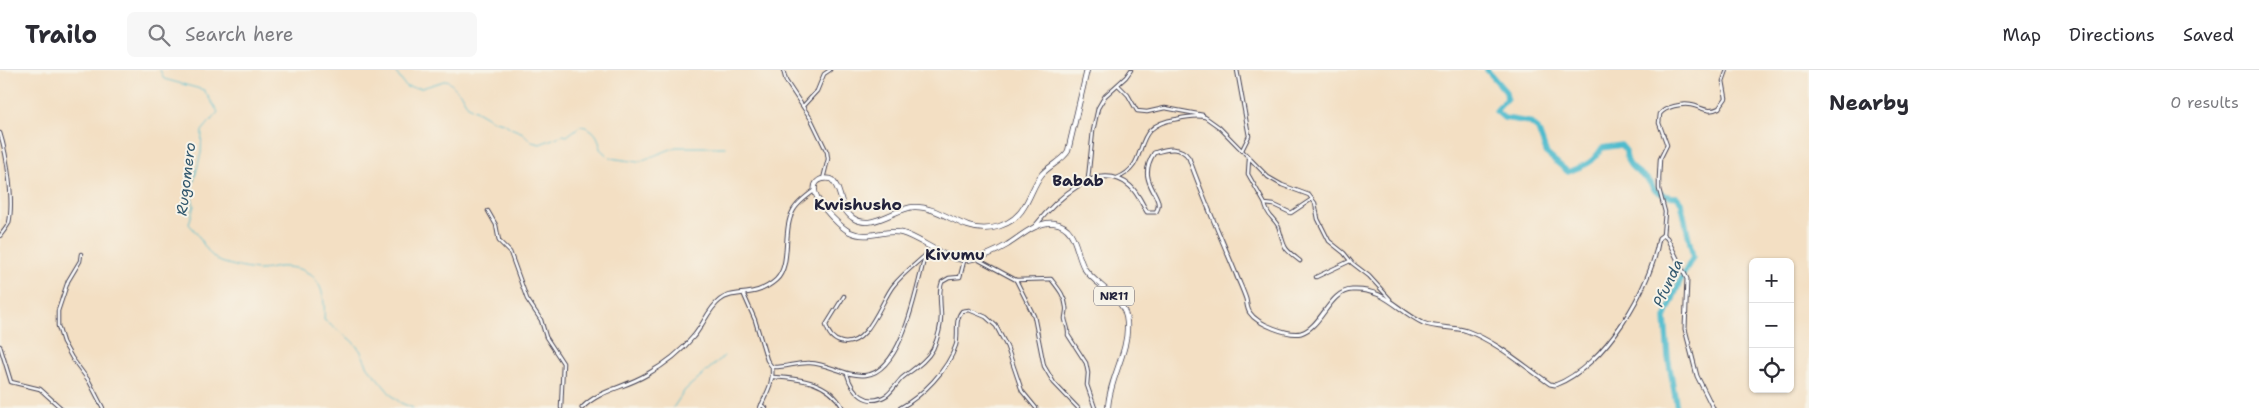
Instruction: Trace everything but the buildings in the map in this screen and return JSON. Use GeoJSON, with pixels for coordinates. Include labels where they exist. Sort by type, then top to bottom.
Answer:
{"type":"FeatureCollection","features":[{"type":"Feature","properties":{"kind":"highway"},"geometry":{"type":"LineString","coordinates":[[815,190],[817,183],[823,179],[828,178],[834,181],[844,208],[856,220],[872,221],[907,208],[917,207],[932,210],[975,228],[990,228],[1005,224],[1022,211],[1043,173],[1063,158],[1068,151],[1087,70]]}},
{"type":"Feature","properties":{"kind":"highway","name":"NR11"},"geometry":{"type":"LineString","coordinates":[[815,190],[818,198],[832,217],[849,231],[866,236],[902,233],[958,260],[975,258],[1007,244],[1034,228],[1054,223],[1068,230],[1075,240],[1084,267],[1116,298],[1126,315],[1126,333],[1108,408]]}},
{"type":"Feature","properties":{"kind":"main road"},"geometry":{"type":"LineString","coordinates":[[1034,228],[1043,216],[1088,180],[1100,177],[1114,179],[1130,185],[1147,212],[1154,213],[1158,208],[1157,198],[1149,184],[1146,172],[1154,153],[1171,148],[1187,154],[1219,237],[1246,298],[1249,312],[1266,325],[1286,332],[1300,334],[1310,328],[1341,294],[1349,290],[1365,292],[1390,299],[1408,315],[1424,323],[1468,332],[1511,357],[1550,384],[1555,385],[1585,368],[1632,308],[1643,290],[1655,257],[1658,238],[1663,235],[1667,238],[1688,282],[1685,329],[1697,376],[1713,408]]}},
{"type":"Feature","properties":{"kind":"main road"},"geometry":{"type":"LineString","coordinates":[[582,408],[598,394],[619,388],[646,375],[669,359],[693,338],[714,305],[721,299],[727,296],[744,295],[760,291],[781,273],[784,265],[787,229],[793,210],[815,190]]}},
{"type":"Feature","properties":{"kind":"street"},"geometry":{"type":"LineString","coordinates":[[783,70],[786,80],[803,106],[827,152],[828,159],[823,179]]}},
{"type":"Feature","properties":{"kind":"street"},"geometry":{"type":"LineString","coordinates":[[803,106],[817,91],[824,74],[830,70]]}},
{"type":"Feature","properties":{"kind":"street"},"geometry":{"type":"LineString","coordinates":[[1088,180],[1093,131],[1098,108],[1105,96],[1131,70]]}},
{"type":"Feature","properties":{"kind":"street"},"geometry":{"type":"LineString","coordinates":[[1237,70],[1248,136],[1242,150]]}},
{"type":"Feature","properties":{"kind":"street"},"geometry":{"type":"LineString","coordinates":[[1663,235],[1665,212],[1659,189],[1659,178],[1660,159],[1667,145],[1660,122],[1660,112],[1668,108],[1686,105],[1709,111],[1719,108],[1727,95],[1723,81],[1726,70]]}},
{"type":"Feature","properties":{"kind":"street"},"geometry":{"type":"LineString","coordinates":[[1118,85],[1131,99],[1137,112],[1141,113],[1158,108],[1174,108],[1205,117],[1219,127],[1249,159],[1275,182],[1309,195],[1329,241],[1369,276],[1390,299]]}},
{"type":"Feature","properties":{"kind":"street"},"geometry":{"type":"LineString","coordinates":[[1114,179],[1130,172],[1139,155],[1143,140],[1153,126],[1173,119],[1205,117]]}},
{"type":"Feature","properties":{"kind":"street"},"geometry":{"type":"LineString","coordinates":[[0,133],[6,161],[10,209],[8,225],[0,236]]}},
{"type":"Feature","properties":{"kind":"street"},"geometry":{"type":"LineString","coordinates":[[1249,159],[1248,174],[1265,204],[1266,212],[1279,228],[1280,239],[1286,250],[1300,261]]}},
{"type":"Feature","properties":{"kind":"street"},"geometry":{"type":"LineString","coordinates":[[1265,204],[1274,205],[1291,213],[1312,199]]}},
{"type":"Feature","properties":{"kind":"street"},"geometry":{"type":"LineString","coordinates":[[488,211],[496,224],[499,241],[510,252],[527,299],[541,320],[546,337],[563,363],[561,408]]}},
{"type":"Feature","properties":{"kind":"street"},"geometry":{"type":"LineString","coordinates":[[844,296],[826,325],[834,338],[846,342],[855,339],[867,329],[894,285],[933,248]]}},
{"type":"Feature","properties":{"kind":"street"},"geometry":{"type":"LineString","coordinates":[[80,254],[80,262],[68,282],[58,311],[58,326],[68,352],[77,367],[89,381],[103,408]]}},
{"type":"Feature","properties":{"kind":"street"},"geometry":{"type":"LineString","coordinates":[[772,366],[808,362],[847,374],[860,375],[874,373],[883,368],[892,357],[909,313],[925,256]]}},
{"type":"Feature","properties":{"kind":"street"},"geometry":{"type":"LineString","coordinates":[[975,258],[1016,280],[1051,279],[1058,287],[1065,299],[1067,310],[1065,317],[1069,329],[1068,334],[1088,368],[1088,385],[1094,408]]}},
{"type":"Feature","properties":{"kind":"street"},"geometry":{"type":"LineString","coordinates":[[847,374],[858,396],[867,402],[876,401],[886,396],[901,379],[920,365],[932,351],[938,333],[941,318],[942,282],[949,278],[960,278],[964,260]]}},
{"type":"Feature","properties":{"kind":"street"},"geometry":{"type":"LineString","coordinates":[[1316,278],[1350,261]]}},
{"type":"Feature","properties":{"kind":"street"},"geometry":{"type":"LineString","coordinates":[[1016,280],[1035,320],[1044,366],[1054,383],[1078,408]]}},
{"type":"Feature","properties":{"kind":"street"},"geometry":{"type":"LineString","coordinates":[[744,295],[755,320],[767,360],[772,366],[773,377],[761,406],[766,408]]}},
{"type":"Feature","properties":{"kind":"street"},"geometry":{"type":"LineString","coordinates":[[900,408],[918,395],[944,367],[956,344],[958,317],[962,311],[966,310],[986,317],[999,330],[1020,386],[1036,408]]}},
{"type":"Feature","properties":{"kind":"street"},"geometry":{"type":"LineString","coordinates":[[0,346],[11,382],[40,389],[61,408]]}},
{"type":"Feature","properties":{"kind":"street"},"geometry":{"type":"LineString","coordinates":[[773,377],[814,382],[829,390],[843,408]]}},
{"type":"Feature","properties":{"kind":"waterway","name":"Rugomero"},"geometry":{"type":"LineString","coordinates":[[160,70],[164,79],[204,90],[218,112],[202,131],[201,153],[191,193],[194,206],[189,224],[207,250],[221,262],[235,266],[259,270],[282,267],[297,268],[313,277],[322,291],[324,320],[351,340],[360,350],[368,367],[393,397],[413,408]]}},
{"type":"Feature","properties":{"kind":"waterway"},"geometry":{"type":"LineString","coordinates":[[394,70],[406,87],[422,88],[447,80],[461,94],[468,106],[494,121],[504,123],[523,133],[532,142],[540,144],[563,135],[567,136],[580,126],[589,128],[595,133],[599,140],[600,149],[610,158],[638,162],[676,147],[725,147]]}},
{"type":"Feature","properties":{"kind":"waterway","name":"Pfunda"},"geometry":{"type":"LineString","coordinates":[[1487,70],[1506,92],[1507,98],[1496,111],[1504,118],[1529,122],[1538,129],[1547,154],[1568,172],[1584,166],[1602,148],[1621,145],[1626,151],[1626,157],[1630,165],[1647,179],[1654,189],[1665,195],[1677,197],[1681,202],[1693,257],[1681,279],[1665,318],[1668,357],[1677,408]]}},
{"type":"Feature","properties":{"kind":"waterway"},"geometry":{"type":"LineString","coordinates":[[673,408],[685,390],[724,356]]}},
{"type":"Feature","properties":{"kind":"district","name":"Babab"},"geometry":{"type":"Point","coordinates":[1078,180]}},
{"type":"Feature","properties":{"kind":"district","name":"Kwishusho"},"geometry":{"type":"Point","coordinates":[858,204]}},
{"type":"Feature","properties":{"kind":"district","name":"Kivumu"},"geometry":{"type":"Point","coordinates":[955,254]}}]}
